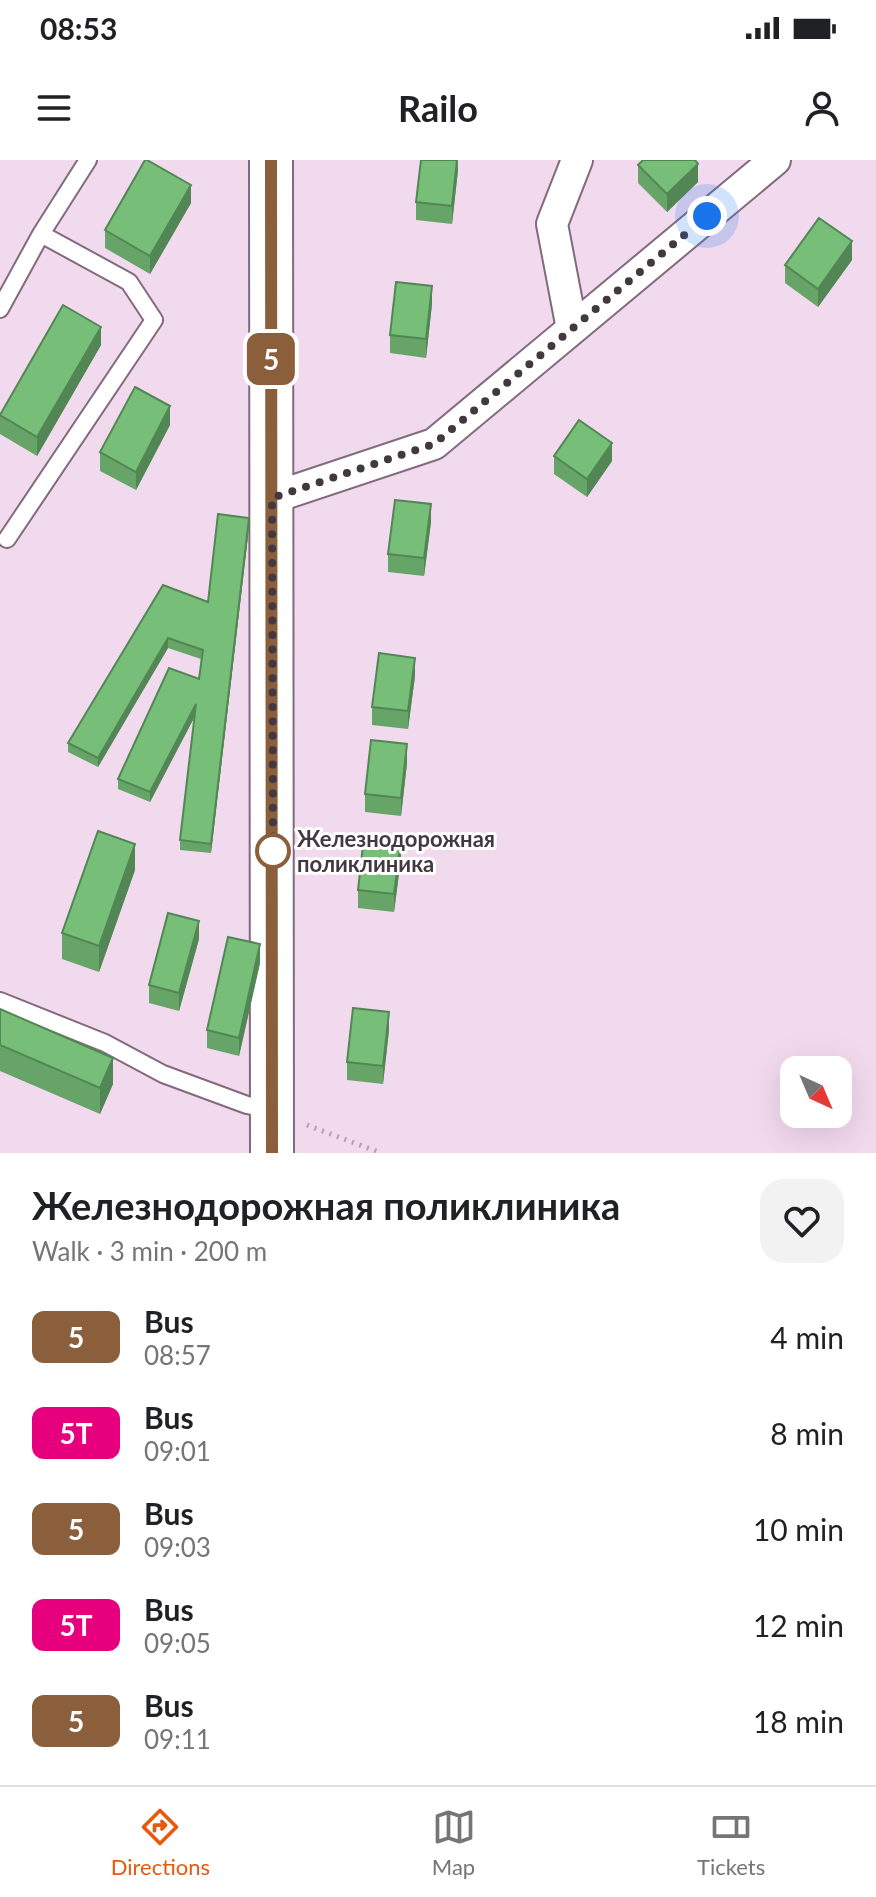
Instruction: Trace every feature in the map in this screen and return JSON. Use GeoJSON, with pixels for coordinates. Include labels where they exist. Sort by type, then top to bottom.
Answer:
{"type":"FeatureCollection","features":[{"type":"Feature","properties":{"kind":"main road"},"geometry":{"type":"LineString","coordinates":[[271,160],[272,1153]]}},
{"type":"Feature","properties":{"kind":"street"},"geometry":{"type":"LineString","coordinates":[[572,329],[552,224],[577,160]]}},
{"type":"Feature","properties":{"kind":"street"},"geometry":{"type":"LineString","coordinates":[[272,498],[434,444],[775,160]]}},
{"type":"Feature","properties":{"kind":"lane"},"geometry":{"type":"LineString","coordinates":[[0,309],[41,234],[88,160]]}},
{"type":"Feature","properties":{"kind":"lane"},"geometry":{"type":"LineString","coordinates":[[2,542],[154,320],[129,282],[41,234]]}},
{"type":"Feature","properties":{"kind":"lane"},"geometry":{"type":"LineString","coordinates":[[0,1001],[105,1043],[163,1074],[247,1105],[273,1110]]}},
{"type":"Feature","properties":{"kind":"path"},"geometry":{"type":"LineString","coordinates":[[273,1110],[381,1153]]}},
{"type":"Feature","properties":{"kind":"path"},"geometry":{"type":"LineString","coordinates":[[355,1145],[364,1153]]}},
{"type":"Feature","properties":{"kind":"building"},"geometry":{"type":"Polygon","coordinates":[[[145,160],[191,185],[150,256],[105,230],[145,160]]]}},
{"type":"Feature","properties":{"kind":"building"},"geometry":{"type":"Polygon","coordinates":[[[421,160],[457,160],[452,206],[416,202],[421,160]]]}},
{"type":"Feature","properties":{"kind":"building"},"geometry":{"type":"Polygon","coordinates":[[[643,160],[695,160],[698,164],[667,194],[638,165],[643,160]]]}},
{"type":"Feature","properties":{"kind":"building"},"geometry":{"type":"Polygon","coordinates":[[[819,218],[852,241],[818,289],[785,265],[819,218]]]}},
{"type":"Feature","properties":{"kind":"building"},"geometry":{"type":"Polygon","coordinates":[[[396,282],[432,286],[426,339],[390,335],[396,282]]]}},
{"type":"Feature","properties":{"kind":"building"},"geometry":{"type":"Polygon","coordinates":[[[63,305],[101,327],[37,437],[0,415],[63,305]]]}},
{"type":"Feature","properties":{"kind":"building"},"geometry":{"type":"Polygon","coordinates":[[[135,387],[170,406],[136,472],[100,452],[135,387]]]}},
{"type":"Feature","properties":{"kind":"building"},"geometry":{"type":"Polygon","coordinates":[[[579,420],[612,443],[587,479],[554,456],[579,420]]]}},
{"type":"Feature","properties":{"kind":"building"},"geometry":{"type":"Polygon","coordinates":[[[395,500],[431,504],[424,558],[388,554],[395,500]]]}},
{"type":"Feature","properties":{"kind":"building"},"geometry":{"type":"Polygon","coordinates":[[[218,514],[249,518],[211,844],[180,840],[196,704],[150,792],[118,779],[169,668],[199,679],[203,650],[168,638],[98,758],[68,743],[163,585],[208,602],[218,514]]]}},
{"type":"Feature","properties":{"kind":"building"},"geometry":{"type":"Polygon","coordinates":[[[379,653],[415,658],[408,711],[372,707],[379,653]]]}},
{"type":"Feature","properties":{"kind":"building"},"geometry":{"type":"Polygon","coordinates":[[[371,740],[407,744],[401,798],[365,794],[371,740]]]}},
{"type":"Feature","properties":{"kind":"building"},"geometry":{"type":"Polygon","coordinates":[[[98,831],[135,844],[99,946],[62,933],[98,831]]]}},
{"type":"Feature","properties":{"kind":"building"},"geometry":{"type":"Polygon","coordinates":[[[364,836],[401,840],[394,894],[358,890],[364,836]]]}},
{"type":"Feature","properties":{"kind":"building"},"geometry":{"type":"Polygon","coordinates":[[[168,913],[199,921],[179,993],[149,985],[168,913]]]}},
{"type":"Feature","properties":{"kind":"building"},"geometry":{"type":"Polygon","coordinates":[[[228,937],[260,944],[239,1038],[207,1030],[228,937]]]}},
{"type":"Feature","properties":{"kind":"building"},"geometry":{"type":"Polygon","coordinates":[[[353,1008],[389,1012],[383,1066],[347,1062],[353,1008]]]}},
{"type":"Feature","properties":{"kind":"building"},"geometry":{"type":"Polygon","coordinates":[[[0,1009],[113,1058],[100,1088],[0,1045],[0,1009]]]}},
{"type":"Feature","properties":{"kind":"bus line","name":"5"},"geometry":{"type":"LineString","coordinates":[[271,160],[272,1153]]}},
{"type":"Feature","properties":{"kind":"place","name":"Железнодорожная поликлиника"},"geometry":{"type":"Point","coordinates":[273,851]}},
{"type":"Feature","properties":{"kind":"route"},"geometry":{"type":"LineString","coordinates":[[273,851],[272,498],[434,444],[707,216]]}}]}
